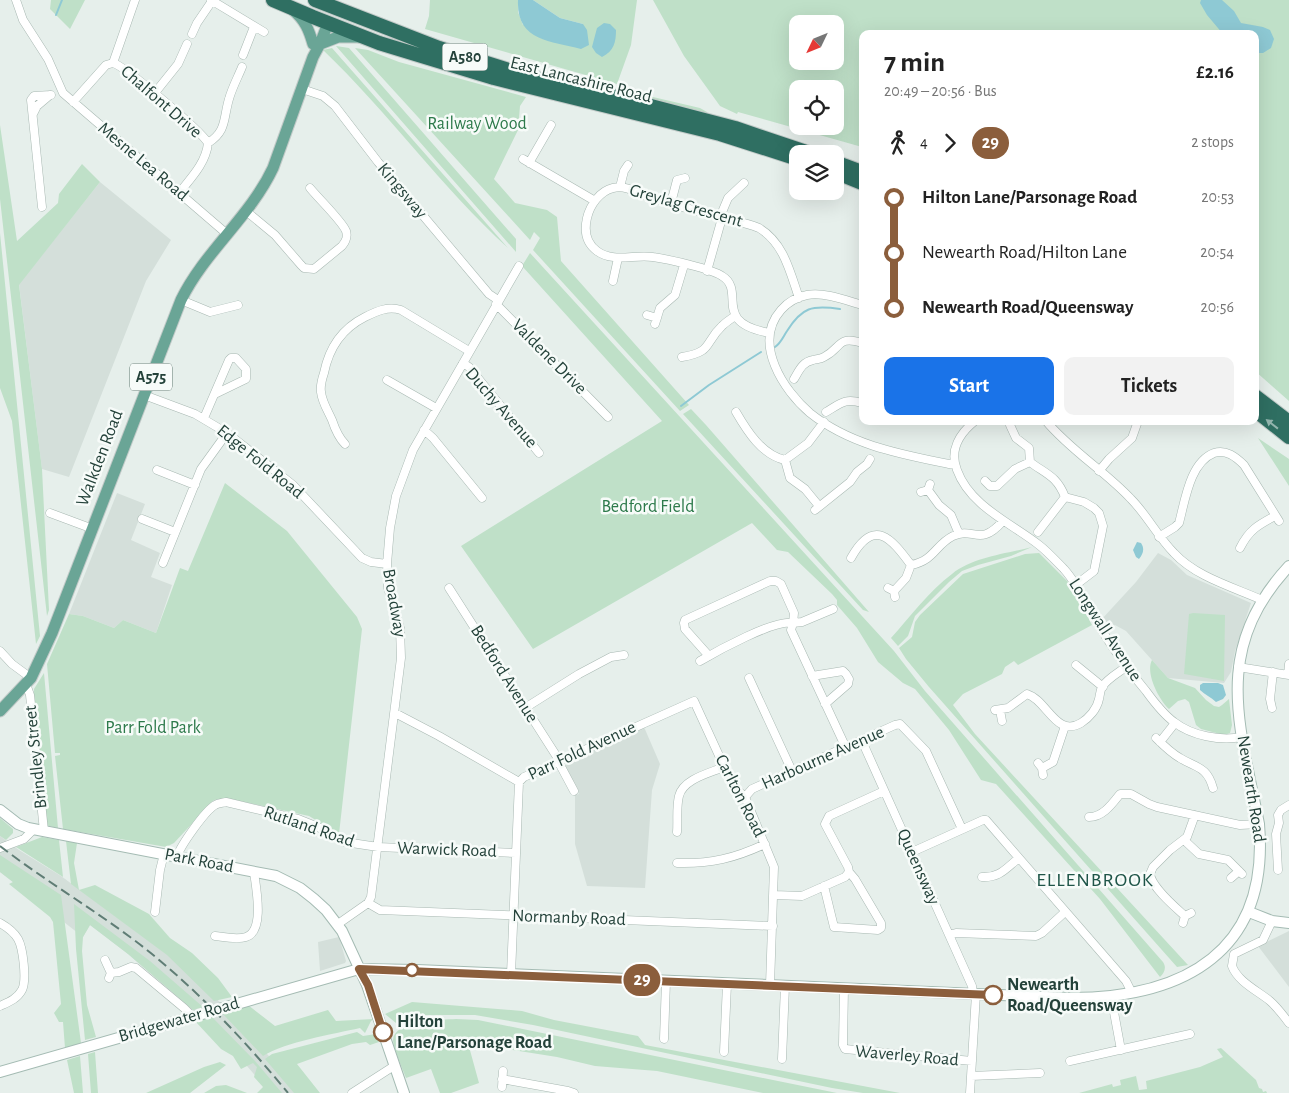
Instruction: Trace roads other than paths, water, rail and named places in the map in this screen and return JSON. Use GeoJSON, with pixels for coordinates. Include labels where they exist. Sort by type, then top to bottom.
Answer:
{"type":"FeatureCollection","features":[{"type":"Feature","properties":{"kind":"highway","name":"East Lancashire Road"},"geometry":{"type":"LineString","coordinates":[[273,0],[326,8],[356,16],[439,48],[531,77],[735,128],[789,146]]}},
{"type":"Feature","properties":{"kind":"highway","name":"East Lancashire Road"},"geometry":{"type":"LineString","coordinates":[[326,8],[363,37],[494,78],[720,134],[789,156]]}},
{"type":"Feature","properties":{"kind":"highway"},"geometry":{"type":"LineString","coordinates":[[326,8],[459,62],[474,72]]}},
{"type":"Feature","properties":{"kind":"highway"},"geometry":{"type":"LineString","coordinates":[[844,165],[859,171]]}},
{"type":"Feature","properties":{"kind":"highway"},"geometry":{"type":"LineString","coordinates":[[844,176],[859,182]]}},
{"type":"Feature","properties":{"kind":"highway"},"geometry":{"type":"LineString","coordinates":[[1259,399],[1289,422]]}},
{"type":"Feature","properties":{"kind":"highway"},"geometry":{"type":"LineString","coordinates":[[1259,413],[1289,437]]}},
{"type":"Feature","properties":{"kind":"main road"},"geometry":{"type":"LineString","coordinates":[[291,3],[317,44],[338,37],[363,37]]}},
{"type":"Feature","properties":{"kind":"main road","name":"Walkden Road"},"geometry":{"type":"LineString","coordinates":[[0,711],[28,681],[52,633],[181,300],[199,270],[258,196],[273,168],[313,57],[326,8]]}},
{"type":"Feature","properties":{"kind":"main road","name":"Newearth Road"},"geometry":{"type":"LineString","coordinates":[[359,969],[1070,998],[1132,993],[1173,982],[1202,966],[1215,956],[1230,940],[1249,912],[1260,868],[1260,824],[1242,737],[1236,695],[1238,667],[1247,632],[1262,600],[1275,581],[1289,566]]}},
{"type":"Feature","properties":{"kind":"main road","name":"Park Road"},"geometry":{"type":"LineString","coordinates":[[0,810],[23,826],[276,876],[300,888],[326,910],[338,924],[346,938],[368,985],[404,1093]]}},
{"type":"Feature","properties":{"kind":"main road"},"geometry":{"type":"LineString","coordinates":[[1249,912],[1272,921],[1289,923]]}},
{"type":"Feature","properties":{"kind":"main road","name":"Bridgewater Road"},"geometry":{"type":"LineString","coordinates":[[0,1072],[359,969]]}},
{"type":"Feature","properties":{"kind":"street"},"geometry":{"type":"LineString","coordinates":[[16,0],[23,20],[48,59],[60,89],[37,106],[32,114],[44,203]]}},
{"type":"Feature","properties":{"kind":"street"},"geometry":{"type":"LineString","coordinates":[[73,102],[106,65],[113,63],[135,0]]}},
{"type":"Feature","properties":{"kind":"street"},"geometry":{"type":"LineString","coordinates":[[192,34],[212,0],[264,32]]}},
{"type":"Feature","properties":{"kind":"street"},"geometry":{"type":"LineString","coordinates":[[243,55],[254,26]]}},
{"type":"Feature","properties":{"kind":"street"},"geometry":{"type":"LineString","coordinates":[[154,94],[174,69],[187,44]]}},
{"type":"Feature","properties":{"kind":"street","name":"Chalfont Drive"},"geometry":{"type":"LineString","coordinates":[[113,63],[121,66],[154,94],[202,135],[208,144]]}},
{"type":"Feature","properties":{"kind":"street"},"geometry":{"type":"LineString","coordinates":[[179,193],[199,168],[208,144],[223,127],[229,99],[242,67]]}},
{"type":"Feature","properties":{"kind":"street","name":"Mesne Lea Road"},"geometry":{"type":"LineString","coordinates":[[60,89],[227,234]]}},
{"type":"Feature","properties":{"kind":"street","name":"Kingsway"},"geometry":{"type":"LineString","coordinates":[[302,89],[323,96],[335,106],[404,193],[497,302]]}},
{"type":"Feature","properties":{"kind":"street"},"geometry":{"type":"LineString","coordinates":[[551,125],[526,161],[595,201],[588,216],[585,231],[594,250],[600,254],[618,258],[654,257],[722,276],[732,290],[732,305],[735,316],[748,328],[770,333]]}},
{"type":"Feature","properties":{"kind":"street"},"geometry":{"type":"LineString","coordinates":[[616,165],[626,168],[620,187]]}},
{"type":"Feature","properties":{"kind":"street"},"geometry":{"type":"LineString","coordinates":[[671,203],[678,178]]}},
{"type":"Feature","properties":{"kind":"street"},"geometry":{"type":"LineString","coordinates":[[707,271],[726,201],[735,188],[744,183]]}},
{"type":"Feature","properties":{"kind":"street","name":"Greylag Crescent"},"geometry":{"type":"LineString","coordinates":[[595,201],[606,191],[620,187],[630,188],[648,197],[752,225],[772,237],[782,251],[799,298]]}},
{"type":"Feature","properties":{"kind":"street"},"geometry":{"type":"LineString","coordinates":[[246,211],[275,235],[300,265],[304,268],[314,269],[342,246],[345,242],[346,234],[342,224],[310,188]]}},
{"type":"Feature","properties":{"kind":"street"},"geometry":{"type":"LineString","coordinates":[[605,272],[614,278],[618,258]]}},
{"type":"Feature","properties":{"kind":"street"},"geometry":{"type":"LineString","coordinates":[[647,315],[656,321],[660,308],[676,295],[684,265]]}},
{"type":"Feature","properties":{"kind":"street","name":"Broadway"},"geometry":{"type":"LineString","coordinates":[[368,903],[371,897],[378,847],[401,658],[399,621],[388,588],[386,564],[396,496],[406,466],[424,430],[519,266]]}},
{"type":"Feature","properties":{"kind":"street"},"geometry":{"type":"LineString","coordinates":[[859,304],[828,296],[810,295],[799,298],[785,306],[778,313],[770,333],[773,356],[782,381],[802,406],[824,422],[868,445],[949,464],[954,462],[954,454],[959,438],[971,425]]}},
{"type":"Feature","properties":{"kind":"street"},"geometry":{"type":"LineString","coordinates":[[181,300],[210,312],[238,305]]}},
{"type":"Feature","properties":{"kind":"street","name":"Valdene Drive"},"geometry":{"type":"LineString","coordinates":[[497,302],[605,412]]}},
{"type":"Feature","properties":{"kind":"street"},"geometry":{"type":"LineString","coordinates":[[345,444],[340,438],[323,400],[321,386],[328,354],[349,326],[382,310],[395,308],[470,351]]}},
{"type":"Feature","properties":{"kind":"street"},"geometry":{"type":"LineString","coordinates":[[689,366],[685,357],[699,353],[723,325],[735,316]]}},
{"type":"Feature","properties":{"kind":"street"},"geometry":{"type":"LineString","coordinates":[[794,376],[805,362],[826,356],[842,342],[859,342]]}},
{"type":"Feature","properties":{"kind":"street"},"geometry":{"type":"LineString","coordinates":[[204,418],[228,360],[236,358],[246,369],[246,379],[215,394]]}},
{"type":"Feature","properties":{"kind":"street","name":"Duchy Avenue"},"geometry":{"type":"LineString","coordinates":[[462,363],[470,368],[539,453]]}},
{"type":"Feature","properties":{"kind":"street"},"geometry":{"type":"LineString","coordinates":[[387,380],[436,408]]}},
{"type":"Feature","properties":{"kind":"street","name":"Edge Fold Road"},"geometry":{"type":"LineString","coordinates":[[144,395],[204,418],[227,433],[293,485],[362,558],[371,562],[386,564]]}},
{"type":"Feature","properties":{"kind":"street"},"geometry":{"type":"LineString","coordinates":[[826,412],[836,409],[849,400],[859,402]]}},
{"type":"Feature","properties":{"kind":"street"},"geometry":{"type":"LineString","coordinates":[[736,411],[742,424],[763,448],[773,456],[785,460]]}},
{"type":"Feature","properties":{"kind":"street"},"geometry":{"type":"LineString","coordinates":[[785,460],[808,443],[824,422]]}},
{"type":"Feature","properties":{"kind":"street"},"geometry":{"type":"LineString","coordinates":[[1010,425],[1016,438],[1029,448],[1030,462]]}},
{"type":"Feature","properties":{"kind":"street"},"geometry":{"type":"LineString","coordinates":[[1049,425],[1056,433],[1131,498],[1175,555],[1209,577],[1262,600]]}},
{"type":"Feature","properties":{"kind":"street"},"geometry":{"type":"LineString","coordinates":[[1099,471],[1132,438],[1137,425]]}},
{"type":"Feature","properties":{"kind":"street"},"geometry":{"type":"LineString","coordinates":[[424,430],[434,438],[482,498]]}},
{"type":"Feature","properties":{"kind":"street"},"geometry":{"type":"LineString","coordinates":[[163,563],[204,464],[227,433]]}},
{"type":"Feature","properties":{"kind":"street"},"geometry":{"type":"LineString","coordinates":[[1159,536],[1175,527],[1178,523],[1199,462],[1208,455],[1227,452],[1244,465],[1277,518],[1254,528],[1246,536],[1239,549]]}},
{"type":"Feature","properties":{"kind":"street"},"geometry":{"type":"LineString","coordinates":[[785,460],[790,478],[806,490],[817,508],[850,482],[857,472],[867,464],[870,458]]}},
{"type":"Feature","properties":{"kind":"street","name":"Longwall Avenue"},"geometry":{"type":"LineString","coordinates":[[954,462],[966,486],[985,507],[1040,546],[1076,584],[1101,629],[1126,667],[1158,706],[1175,723],[1200,734],[1228,739],[1242,737]]}},
{"type":"Feature","properties":{"kind":"street"},"geometry":{"type":"LineString","coordinates":[[985,481],[990,486],[997,486],[1015,469],[1030,462]]}},
{"type":"Feature","properties":{"kind":"street"},"geometry":{"type":"LineString","coordinates":[[1030,462],[1049,473],[1057,481],[1065,497],[1084,502],[1094,508],[1103,526],[1094,571],[1076,584]]}},
{"type":"Feature","properties":{"kind":"street"},"geometry":{"type":"LineString","coordinates":[[157,470],[194,485]]}},
{"type":"Feature","properties":{"kind":"street"},"geometry":{"type":"LineString","coordinates":[[926,489],[939,505],[951,515],[959,534]]}},
{"type":"Feature","properties":{"kind":"street"},"geometry":{"type":"LineString","coordinates":[[1043,528],[1065,497]]}},
{"type":"Feature","properties":{"kind":"street"},"geometry":{"type":"LineString","coordinates":[[50,513],[92,529]]}},
{"type":"Feature","properties":{"kind":"street"},"geometry":{"type":"LineString","coordinates":[[142,519],[175,532]]}},
{"type":"Feature","properties":{"kind":"street"},"geometry":{"type":"LineString","coordinates":[[892,592],[906,578],[912,565],[926,560],[948,539],[959,534],[978,536],[987,534],[1003,521]]}},
{"type":"Feature","properties":{"kind":"street"},"geometry":{"type":"LineString","coordinates":[[852,552],[866,538],[881,533],[892,541],[912,565]]}},
{"type":"Feature","properties":{"kind":"street"},"geometry":{"type":"LineString","coordinates":[[709,656],[685,629],[685,620],[770,581],[778,581],[783,587],[794,613],[792,633],[846,748]]}},
{"type":"Feature","properties":{"kind":"street","name":"Bedford Avenue"},"geometry":{"type":"LineString","coordinates":[[449,588],[558,761],[574,791]]}},
{"type":"Feature","properties":{"kind":"street"},"geometry":{"type":"LineString","coordinates":[[700,661],[730,644],[782,623],[802,622],[833,609]]}},
{"type":"Feature","properties":{"kind":"street"},"geometry":{"type":"LineString","coordinates":[[0,651],[28,681]]}},
{"type":"Feature","properties":{"kind":"street"},"geometry":{"type":"LineString","coordinates":[[525,708],[579,674],[620,654]]}},
{"type":"Feature","properties":{"kind":"street"},"geometry":{"type":"LineString","coordinates":[[1075,664],[1103,687]]}},
{"type":"Feature","properties":{"kind":"street"},"geometry":{"type":"LineString","coordinates":[[1238,667],[1288,675],[1289,664]]}},
{"type":"Feature","properties":{"kind":"street"},"geometry":{"type":"LineString","coordinates":[[1002,721],[998,710],[1008,708],[1025,693],[1040,701],[1056,721],[1065,726],[1077,725],[1092,713],[1103,687],[1126,667]]}},
{"type":"Feature","properties":{"kind":"street"},"geometry":{"type":"LineString","coordinates":[[812,676],[842,671],[849,679],[848,684],[825,704]]}},
{"type":"Feature","properties":{"kind":"street"},"geometry":{"type":"LineString","coordinates":[[1272,708],[1270,699],[1273,672]]}},
{"type":"Feature","properties":{"kind":"street"},"geometry":{"type":"LineString","coordinates":[[749,678],[792,772]]}},
{"type":"Feature","properties":{"kind":"street","name":"Brindley Street"},"geometry":{"type":"LineString","coordinates":[[28,681],[43,831]]}},
{"type":"Feature","properties":{"kind":"street","name":"Parr Fold Avenue"},"geometry":{"type":"LineString","coordinates":[[395,713],[519,782],[524,777],[558,761],[694,701]]}},
{"type":"Feature","properties":{"kind":"street","name":"Carlton Road"},"geometry":{"type":"LineString","coordinates":[[694,701],[733,786],[745,797],[774,867],[770,985]]}},
{"type":"Feature","properties":{"kind":"street"},"geometry":{"type":"LineString","coordinates":[[1175,723],[1158,740],[1180,759],[1201,768],[1212,777],[1213,788]]}},
{"type":"Feature","properties":{"kind":"street","name":"Harbourne Avenue"},"geometry":{"type":"LineString","coordinates":[[745,797],[752,789],[900,724],[926,751],[962,829]]}},
{"type":"Feature","properties":{"kind":"street"},"geometry":{"type":"LineString","coordinates":[[1041,769],[1053,762],[1065,726]]}},
{"type":"Feature","properties":{"kind":"street","name":"Queensway"},"geometry":{"type":"LineString","coordinates":[[862,741],[974,994]]}},
{"type":"Feature","properties":{"kind":"street"},"geometry":{"type":"LineString","coordinates":[[679,828],[679,797],[683,788],[689,782],[724,767]]}},
{"type":"Feature","properties":{"kind":"street"},"geometry":{"type":"LineString","coordinates":[[511,974],[519,782]]}},
{"type":"Feature","properties":{"kind":"street"},"geometry":{"type":"LineString","coordinates":[[774,895],[802,896],[845,877],[848,867],[825,827],[825,821],[830,816],[884,791]]}},
{"type":"Feature","properties":{"kind":"street"},"geometry":{"type":"LineString","coordinates":[[1089,816],[1097,816],[1123,793],[1131,794],[1157,807],[1240,825],[1260,824]]}},
{"type":"Feature","properties":{"kind":"street","name":"Rutland Road"},"geometry":{"type":"LineString","coordinates":[[178,857],[179,849],[211,808],[226,802],[298,819],[318,827],[345,842],[378,847]]}},
{"type":"Feature","properties":{"kind":"street"},"geometry":{"type":"LineString","coordinates":[[1278,870],[1276,834],[1279,823],[1278,815],[1281,810],[1289,805]]}},
{"type":"Feature","properties":{"kind":"street"},"geometry":{"type":"LineString","coordinates":[[1186,917],[1166,899],[1146,874],[1170,850],[1184,840],[1189,833],[1195,815]]}},
{"type":"Feature","properties":{"kind":"street"},"geometry":{"type":"LineString","coordinates":[[912,852],[986,820],[1126,981],[1132,993]]}},
{"type":"Feature","properties":{"kind":"street"},"geometry":{"type":"LineString","coordinates":[[13,843],[19,836],[23,826]]}},
{"type":"Feature","properties":{"kind":"street"},"geometry":{"type":"LineString","coordinates":[[0,848],[43,831]]}},
{"type":"Feature","properties":{"kind":"street"},"geometry":{"type":"LineString","coordinates":[[1184,840],[1199,854],[1224,858],[1231,862],[1240,872],[1231,878]]}},
{"type":"Feature","properties":{"kind":"street"},"geometry":{"type":"LineString","coordinates":[[677,863],[697,864],[736,857],[765,844]]}},
{"type":"Feature","properties":{"kind":"street","name":"Warwick Road"},"geometry":{"type":"LineString","coordinates":[[378,847],[516,853]]}},
{"type":"Feature","properties":{"kind":"street"},"geometry":{"type":"LineString","coordinates":[[155,912],[164,854]]}},
{"type":"Feature","properties":{"kind":"street"},"geometry":{"type":"LineString","coordinates":[[981,876],[991,878],[998,875],[1019,858]]}},
{"type":"Feature","properties":{"kind":"street"},"geometry":{"type":"LineString","coordinates":[[213,935],[242,938],[247,937],[255,930],[258,921],[254,872]]}},
{"type":"Feature","properties":{"kind":"street"},"geometry":{"type":"LineString","coordinates":[[824,886],[834,927],[880,929],[881,924],[855,879],[848,872]]}},
{"type":"Feature","properties":{"kind":"street"},"geometry":{"type":"LineString","coordinates":[[338,924],[368,903]]}},
{"type":"Feature","properties":{"kind":"street","name":"Normanby Road"},"geometry":{"type":"LineString","coordinates":[[368,903],[380,910],[772,926]]}},
{"type":"Feature","properties":{"kind":"street"},"geometry":{"type":"LineString","coordinates":[[949,935],[956,933],[1036,936],[1042,933],[1065,912]]}},
{"type":"Feature","properties":{"kind":"street"},"geometry":{"type":"LineString","coordinates":[[1272,921],[1263,940],[1234,954],[1232,966],[1236,973],[1253,989],[1272,1003],[1287,1025]]}},
{"type":"Feature","properties":{"kind":"street"},"geometry":{"type":"LineString","coordinates":[[0,924],[11,930],[18,939],[22,950],[24,978],[23,987],[18,995],[0,1006]]}},
{"type":"Feature","properties":{"kind":"street"},"geometry":{"type":"LineString","coordinates":[[105,960],[110,976],[131,966],[136,968],[192,1016]]}},
{"type":"Feature","properties":{"kind":"street"},"geometry":{"type":"LineString","coordinates":[[664,1039],[666,981]]}},
{"type":"Feature","properties":{"kind":"street"},"geometry":{"type":"LineString","coordinates":[[724,1052],[727,984]]}},
{"type":"Feature","properties":{"kind":"street"},"geometry":{"type":"LineString","coordinates":[[782,1059],[785,986]]}},
{"type":"Feature","properties":{"kind":"street","name":"Waverley Road"},"geometry":{"type":"LineString","coordinates":[[844,988],[843,1045],[845,1049],[972,1061]]}},
{"type":"Feature","properties":{"kind":"street"},"geometry":{"type":"LineString","coordinates":[[970,1093],[974,994]]}},
{"type":"Feature","properties":{"kind":"street"},"geometry":{"type":"LineString","coordinates":[[1111,996],[1121,1050]]}},
{"type":"Feature","properties":{"kind":"street"},"geometry":{"type":"LineString","coordinates":[[1070,1061],[1078,1055],[1121,1050],[1186,1033]]}},
{"type":"Feature","properties":{"kind":"street"},"geometry":{"type":"LineString","coordinates":[[352,1093],[394,1066]]}},
{"type":"Feature","properties":{"kind":"street"},"geometry":{"type":"LineString","coordinates":[[971,1076],[1034,1070]]}},
{"type":"Feature","properties":{"kind":"street"},"geometry":{"type":"LineString","coordinates":[[502,1079],[568,1090],[574,1093]]}},
{"type":"Feature","properties":{"kind":"water"},"geometry":{"type":"Polygon","coordinates":[[[518,0],[533,0],[560,18],[583,24],[587,30],[589,45],[581,49],[537,37],[523,24],[519,14],[518,0]]]}},
{"type":"Feature","properties":{"kind":"water"},"geometry":{"type":"Polygon","coordinates":[[[1201,0],[1222,0],[1234,11],[1241,23],[1270,30],[1274,39],[1271,48],[1263,53],[1259,53],[1259,30],[1220,30],[1200,3],[1201,0]]]}},
{"type":"Feature","properties":{"kind":"water"},"geometry":{"type":"Polygon","coordinates":[[[604,23],[610,24],[616,30],[616,34],[612,49],[602,57],[592,47],[597,28],[604,23]]]}},
{"type":"Feature","properties":{"kind":"water"},"geometry":{"type":"Polygon","coordinates":[[[1137,542],[1141,543],[1143,549],[1139,559],[1133,550],[1137,542]]]}},
{"type":"Feature","properties":{"kind":"water"},"geometry":{"type":"Polygon","coordinates":[[[1203,683],[1223,685],[1226,695],[1223,699],[1216,702],[1200,690],[1200,685],[1203,683]]]}},
{"type":"Feature","properties":{"kind":"waterway"},"geometry":{"type":"LineString","coordinates":[[56,15],[62,0]]}},
{"type":"Feature","properties":{"kind":"waterway"},"geometry":{"type":"LineString","coordinates":[[775,347],[792,323],[803,312],[822,307],[840,309]]}},
{"type":"Feature","properties":{"kind":"waterway"},"geometry":{"type":"LineString","coordinates":[[681,406],[709,385],[761,352]]}},
{"type":"Feature","properties":{"kind":"railway"},"geometry":{"type":"LineString","coordinates":[[0,846],[115,926],[171,970],[223,1020],[288,1093]]}},
{"type":"Feature","properties":{"kind":"place","name":"Newearth Road/Queensway"},"geometry":{"type":"Point","coordinates":[993,995]}},
{"type":"Feature","properties":{"kind":"place","name":"Hilton Lane/Parsonage Road"},"geometry":{"type":"Point","coordinates":[383,1032]}},
{"type":"Feature","properties":{"kind":"district","name":"ELLENBROOK"},"geometry":{"type":"Point","coordinates":[1095,880]}},
{"type":"Feature","properties":{"kind":"park label","name":"Railway Wood"},"geometry":{"type":"Point","coordinates":[477,124]}},
{"type":"Feature","properties":{"kind":"park label","name":"Bedford Field"},"geometry":{"type":"Point","coordinates":[648,507]}},
{"type":"Feature","properties":{"kind":"park label","name":"Parr Fold Park"},"geometry":{"type":"Point","coordinates":[153,728]}}]}
